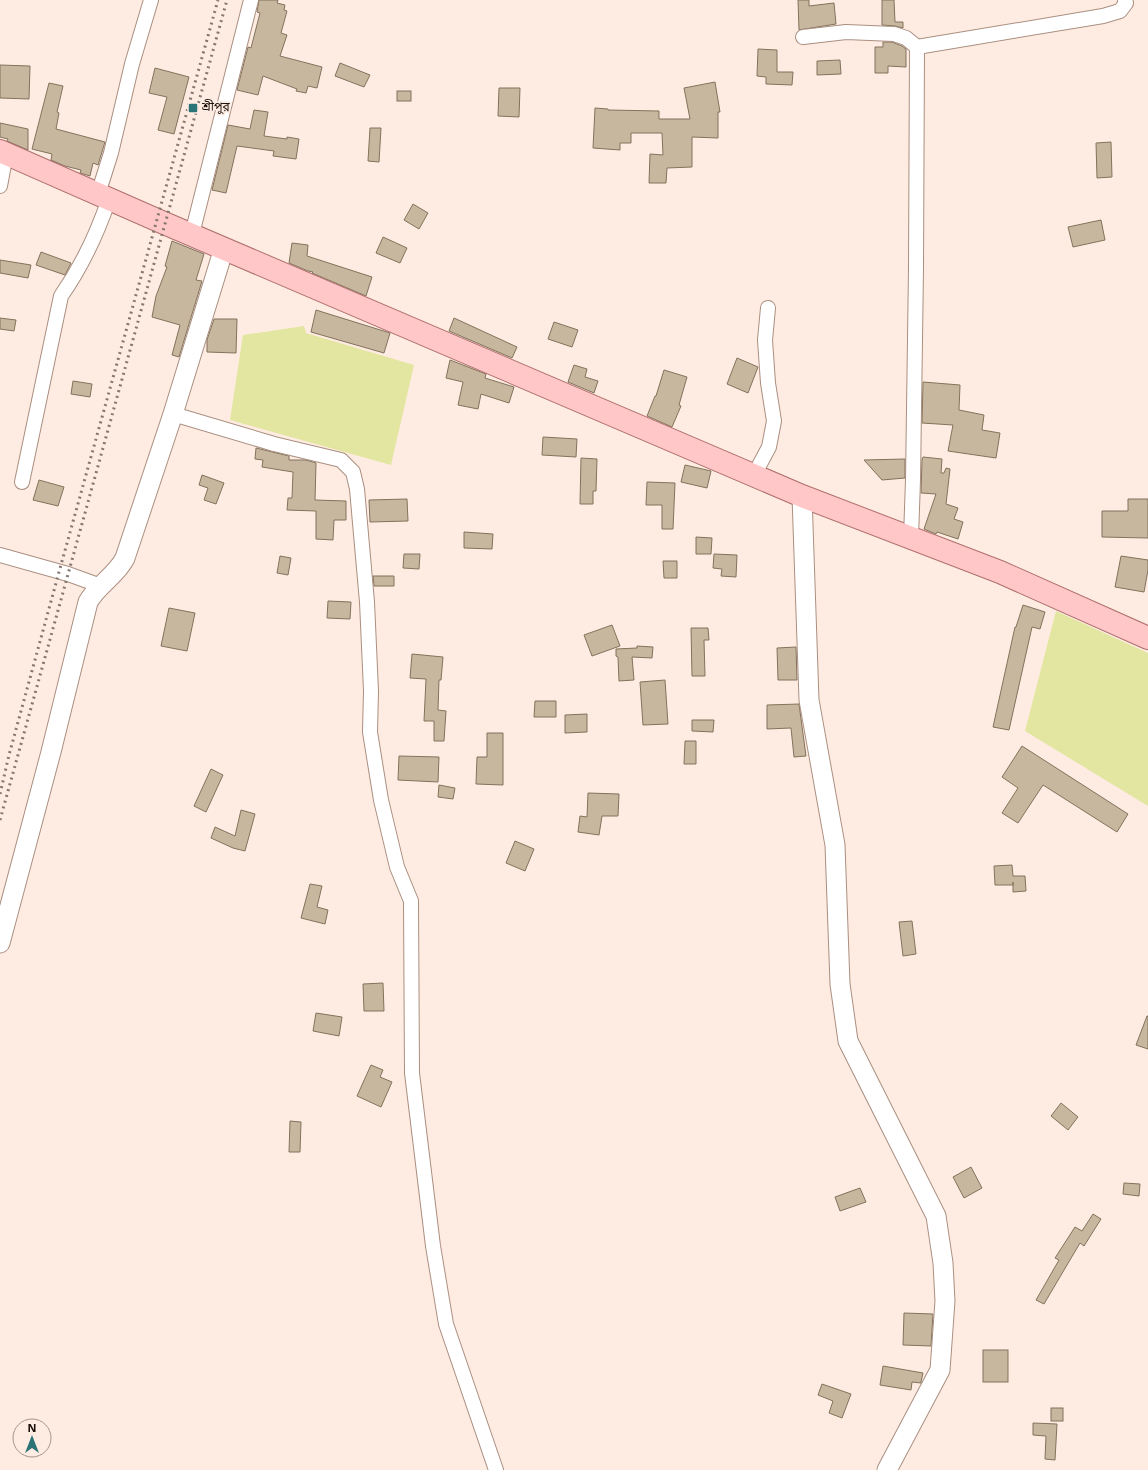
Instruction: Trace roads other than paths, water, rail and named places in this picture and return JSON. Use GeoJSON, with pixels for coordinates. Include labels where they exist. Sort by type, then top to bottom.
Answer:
{"type":"FeatureCollection","features":[{"type":"Feature","properties":{"kind":"main road"},"geometry":{"type":"LineString","coordinates":[[3,152],[104,197],[802,496],[1000,572],[1148,638]]}},
{"type":"Feature","properties":{"kind":"street"},"geometry":{"type":"LineString","coordinates":[[22,482],[61,296],[77,273],[99,228],[111,153],[132,64],[151,0]]}},
{"type":"Feature","properties":{"kind":"street"},"geometry":{"type":"LineString","coordinates":[[192,234],[250,0]]}},
{"type":"Feature","properties":{"kind":"street"},"geometry":{"type":"LineString","coordinates":[[917,48],[1103,16],[1120,11],[1126,3],[1125,0]]}},
{"type":"Feature","properties":{"kind":"street"},"geometry":{"type":"LineString","coordinates":[[803,37],[846,32],[894,34],[906,38],[917,48],[916,268],[911,537]]}},
{"type":"Feature","properties":{"kind":"street"},"geometry":{"type":"LineString","coordinates":[[0,186],[3,152]]}},
{"type":"Feature","properties":{"kind":"street"},"geometry":{"type":"LineString","coordinates":[[0,943],[51,752],[88,602],[91,596],[118,568],[125,558],[174,414],[224,248]]}},
{"type":"Feature","properties":{"kind":"street"},"geometry":{"type":"LineString","coordinates":[[754,475],[769,447],[774,421],[768,384],[765,340],[768,308]]}},
{"type":"Feature","properties":{"kind":"street"},"geometry":{"type":"LineString","coordinates":[[174,414],[274,444],[341,460],[353,472],[357,489],[367,602],[371,692],[370,732],[381,800],[397,867],[412,901],[412,1073],[433,1246],[446,1324],[496,1470]]}},
{"type":"Feature","properties":{"kind":"street"},"geometry":{"type":"LineString","coordinates":[[802,496],[809,700],[835,845],[840,984],[848,1041],[936,1216],[943,1262],[945,1301],[940,1370],[887,1470]]}},
{"type":"Feature","properties":{"kind":"street"},"geometry":{"type":"LineString","coordinates":[[0,555],[68,574],[101,586]]}},
{"type":"Feature","properties":{"kind":"railway"},"geometry":{"type":"LineString","coordinates":[[0,794],[9,755],[59,572],[218,0]]}},
{"type":"Feature","properties":{"kind":"railway"},"geometry":{"type":"LineString","coordinates":[[0,820],[227,0]]}},
{"type":"Feature","properties":{"kind":"place","name":"শ্রীপুর"},"geometry":{"type":"Point","coordinates":[193,108]}}]}
